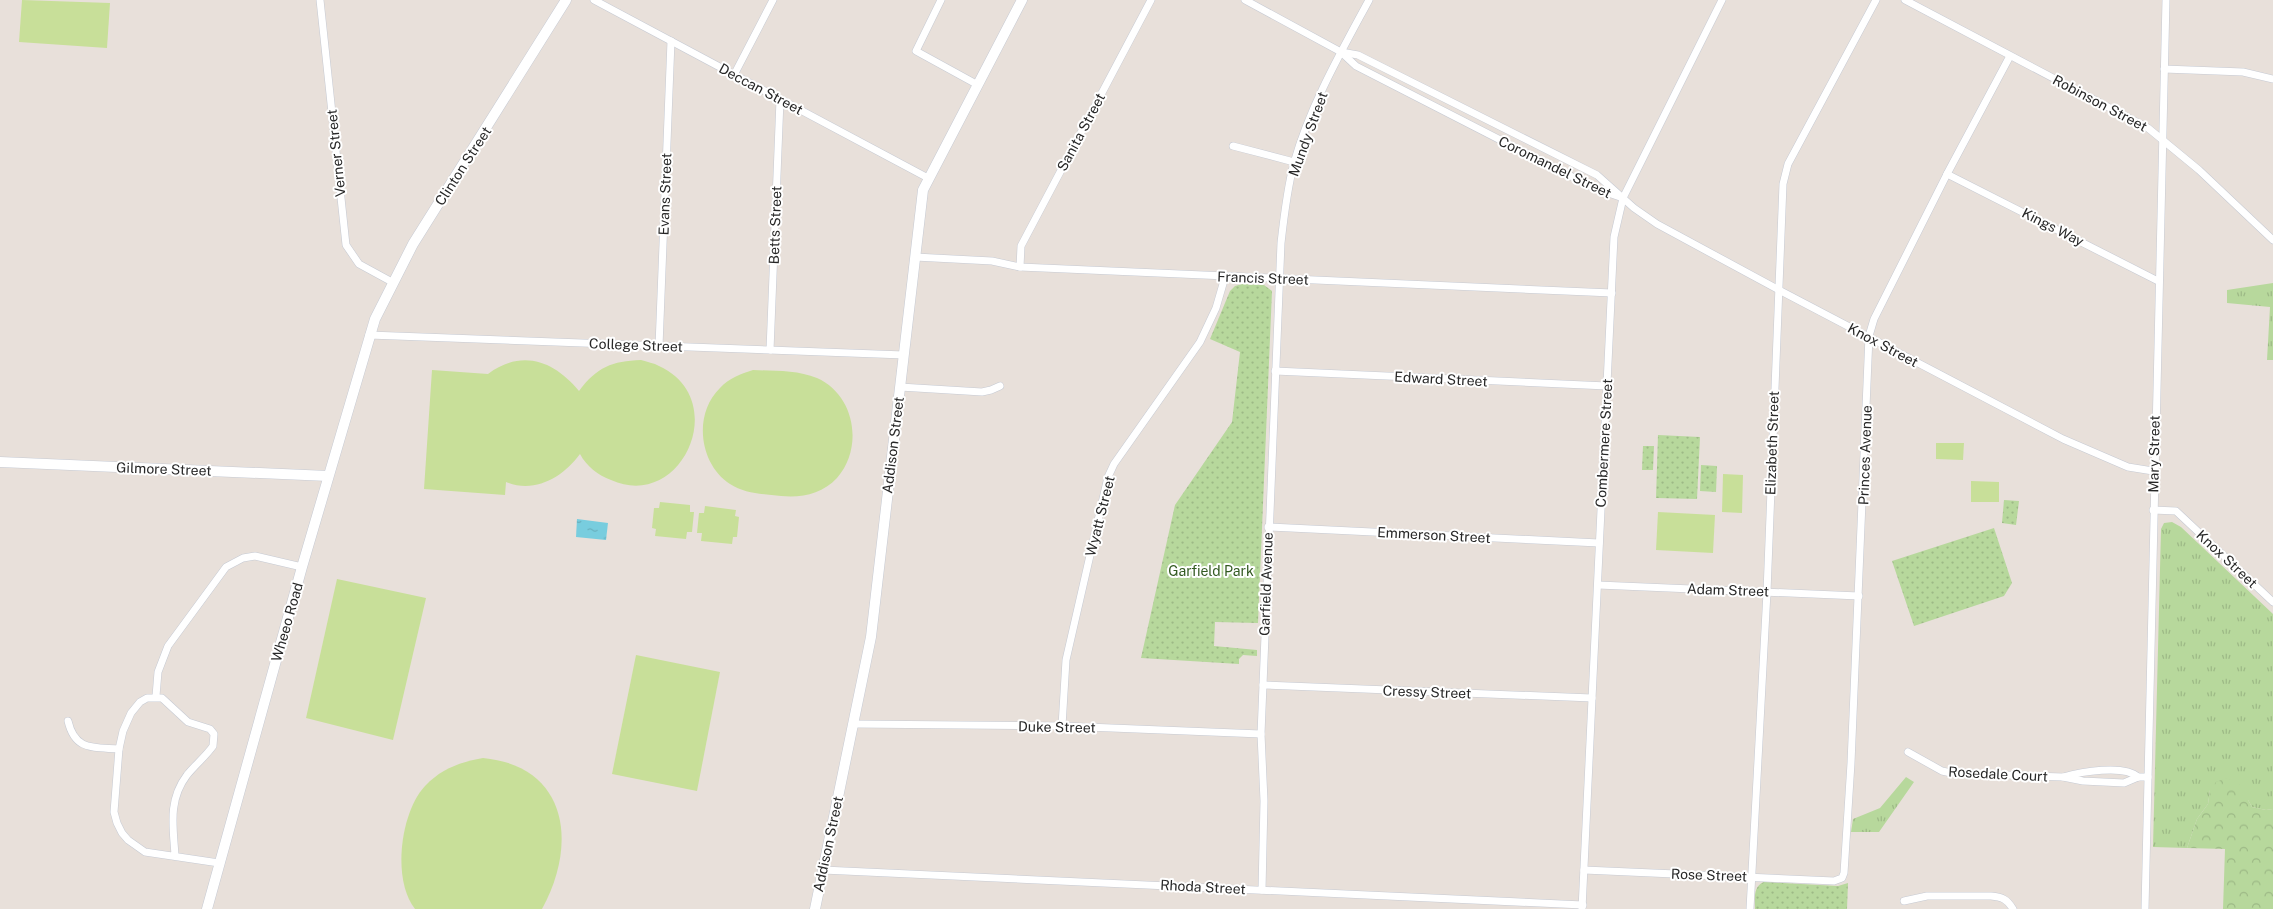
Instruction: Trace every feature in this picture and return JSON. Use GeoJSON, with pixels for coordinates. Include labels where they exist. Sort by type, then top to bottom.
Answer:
{"type":"FeatureCollection","features":[{"type":"Feature","properties":{"kind":"street","name":"Verner Street"},"geometry":{"type":"LineString","coordinates":[[320,0],[344,237],[350,253],[359,264],[392,282]]}},
{"type":"Feature","properties":{"kind":"street","name":"Clinton Street"},"geometry":{"type":"LineString","coordinates":[[369,335],[392,282],[413,244],[566,0]]}},
{"type":"Feature","properties":{"kind":"street","name":"Deccan Street"},"geometry":{"type":"LineString","coordinates":[[594,0],[928,178]]}},
{"type":"Feature","properties":{"kind":"street"},"geometry":{"type":"LineString","coordinates":[[734,75],[773,0]]}},
{"type":"Feature","properties":{"kind":"street"},"geometry":{"type":"LineString","coordinates":[[941,0],[916,51],[978,85]]}},
{"type":"Feature","properties":{"kind":"street","name":"Addison Street"},"geometry":{"type":"LineString","coordinates":[[815,909],[872,629],[923,190],[1022,0]]}},
{"type":"Feature","properties":{"kind":"street","name":"Sanita Street"},"geometry":{"type":"LineString","coordinates":[[1020,267],[1021,246],[1151,0]]}},
{"type":"Feature","properties":{"kind":"street","name":"Coromandel Street"},"geometry":{"type":"LineString","coordinates":[[1244,0],[1342,52],[1356,66],[1594,188],[1623,198]]}},
{"type":"Feature","properties":{"kind":"street","name":"Mundy Street"},"geometry":{"type":"LineString","coordinates":[[1280,278],[1286,205],[1294,162],[1313,111],[1369,0]]}},
{"type":"Feature","properties":{"kind":"street","name":"Combermere Street"},"geometry":{"type":"LineString","coordinates":[[1583,907],[1614,237],[1623,198],[1722,0]]}},
{"type":"Feature","properties":{"kind":"street","name":"Elizabeth Street"},"geometry":{"type":"LineString","coordinates":[[1750,909],[1767,592],[1783,184],[1788,164],[1876,0]]}},
{"type":"Feature","properties":{"kind":"street","name":"Robinson Street"},"geometry":{"type":"LineString","coordinates":[[1905,0],[2128,116],[2164,139],[2273,240]]}},
{"type":"Feature","properties":{"kind":"street","name":"Mary Street"},"geometry":{"type":"LineString","coordinates":[[2144,909],[2153,471],[2164,139],[2166,0]]}},
{"type":"Feature","properties":{"kind":"street","name":"Evans Street"},"geometry":{"type":"LineString","coordinates":[[659,346],[671,41]]}},
{"type":"Feature","properties":{"kind":"street","name":"Coromandel Street"},"geometry":{"type":"LineString","coordinates":[[1342,52],[1358,55],[1597,175],[1623,198]]}},
{"type":"Feature","properties":{"kind":"street","name":"Princes Avenue"},"geometry":{"type":"LineString","coordinates":[[1834,881],[1842,878],[1844,873],[1869,336],[1874,319],[1947,174],[2010,56]]}},
{"type":"Feature","properties":{"kind":"street"},"geometry":{"type":"LineString","coordinates":[[2164,69],[2243,72],[2273,79]]}},
{"type":"Feature","properties":{"kind":"street"},"geometry":{"type":"LineString","coordinates":[[1412,95],[1417,84]]}},
{"type":"Feature","properties":{"kind":"street","name":"Betts Street"},"geometry":{"type":"LineString","coordinates":[[770,350],[780,100]]}},
{"type":"Feature","properties":{"kind":"street"},"geometry":{"type":"LineString","coordinates":[[1472,126],[1477,114]]}},
{"type":"Feature","properties":{"kind":"street"},"geometry":{"type":"LineString","coordinates":[[1232,146],[1294,162]]}},
{"type":"Feature","properties":{"kind":"street"},"geometry":{"type":"LineString","coordinates":[[1534,157],[1539,146]]}},
{"type":"Feature","properties":{"kind":"street","name":"Kings Way"},"geometry":{"type":"LineString","coordinates":[[1947,174],[2158,281]]}},
{"type":"Feature","properties":{"kind":"street","name":"Knox Street"},"geometry":{"type":"LineString","coordinates":[[1623,198],[1657,224],[2063,439],[2128,467],[2153,471]]}},
{"type":"Feature","properties":{"kind":"street","name":"Francis Street"},"geometry":{"type":"LineString","coordinates":[[915,257],[992,261],[1020,267],[1612,293]]}},
{"type":"Feature","properties":{"kind":"street","name":"Wyatt Street"},"geometry":{"type":"LineString","coordinates":[[1062,726],[1066,660],[1108,477],[1114,464],[1200,342],[1216,308],[1225,277]]}},
{"type":"Feature","properties":{"kind":"street","name":"Garfield Avenue"},"geometry":{"type":"LineString","coordinates":[[1262,890],[1264,801],[1261,734],[1268,527],[1280,278]]}},
{"type":"Feature","properties":{"kind":"street","name":"College Street"},"geometry":{"type":"LineString","coordinates":[[369,335],[904,355]]}},
{"type":"Feature","properties":{"kind":"street","name":"Wheeo Road"},"geometry":{"type":"LineString","coordinates":[[207,909],[369,335]]}},
{"type":"Feature","properties":{"kind":"street","name":"Edward Street"},"geometry":{"type":"LineString","coordinates":[[1275,371],[1607,386]]}},
{"type":"Feature","properties":{"kind":"street"},"geometry":{"type":"LineString","coordinates":[[900,387],[982,392],[1000,386]]}},
{"type":"Feature","properties":{"kind":"street","name":"Gilmore Street"},"geometry":{"type":"LineString","coordinates":[[0,462],[328,476]]}},
{"type":"Feature","properties":{"kind":"street","name":"Knox Street"},"geometry":{"type":"LineString","coordinates":[[2153,510],[2176,511],[2273,602]]}},
{"type":"Feature","properties":{"kind":"street","name":"Emmerson Street"},"geometry":{"type":"LineString","coordinates":[[1268,527],[1599,543]]}},
{"type":"Feature","properties":{"kind":"street"},"geometry":{"type":"LineString","coordinates":[[156,696],[158,672],[168,646],[226,566],[243,558],[255,556],[302,567]]}},
{"type":"Feature","properties":{"kind":"street","name":"Adam Street"},"geometry":{"type":"LineString","coordinates":[[1598,585],[1858,596]]}},
{"type":"Feature","properties":{"kind":"street","name":"Cressy Street"},"geometry":{"type":"LineString","coordinates":[[1263,685],[1592,698]]}},
{"type":"Feature","properties":{"kind":"street"},"geometry":{"type":"LineString","coordinates":[[175,855],[172,815],[175,795],[188,774],[214,746],[215,740],[210,729],[188,722],[166,700],[156,696],[140,702],[126,722],[119,749],[114,812],[117,823],[128,840],[145,852],[219,863]]}},
{"type":"Feature","properties":{"kind":"street"},"geometry":{"type":"LineString","coordinates":[[68,721],[71,733],[76,741],[85,746],[119,749]]}},
{"type":"Feature","properties":{"kind":"street","name":"Duke Street"},"geometry":{"type":"LineString","coordinates":[[853,724],[1062,726],[1261,734]]}},
{"type":"Feature","properties":{"kind":"street","name":"Rosedale Court"},"geometry":{"type":"LineString","coordinates":[[1908,752],[1951,773],[2063,777],[2083,781],[2124,783],[2138,777],[2148,777]]}},
{"type":"Feature","properties":{"kind":"street","name":"Rosedale Court"},"geometry":{"type":"LineString","coordinates":[[2063,777],[2088,770],[2129,772],[2138,777]]}},
{"type":"Feature","properties":{"kind":"street","name":"Rhoda Street"},"geometry":{"type":"LineString","coordinates":[[823,870],[1583,907]]}},
{"type":"Feature","properties":{"kind":"street","name":"Rose Street"},"geometry":{"type":"LineString","coordinates":[[1584,870],[1834,881]]}},
{"type":"Feature","properties":{"kind":"street"},"geometry":{"type":"LineString","coordinates":[[1904,902],[1926,896],[1991,896],[2001,897],[2009,903],[2012,909]]}},
{"type":"Feature","properties":{"kind":"green space"},"geometry":{"type":"Polygon","coordinates":[[[22,0],[110,3],[107,48],[19,42],[22,0]]]}},
{"type":"Feature","properties":{"kind":"green space"},"geometry":{"type":"Polygon","coordinates":[[[2273,283],[2273,360],[2267,360],[2270,307],[2227,303],[2227,290],[2273,283]]]}},
{"type":"Feature","properties":{"kind":"green space","name":"Garfield Park"},"geometry":{"type":"Polygon","coordinates":[[[1242,284],[1264,285],[1272,291],[1258,623],[1215,622],[1214,646],[1257,650],[1257,656],[1243,655],[1239,659],[1239,664],[1141,658],[1175,505],[1232,422],[1240,352],[1210,339],[1230,291],[1235,286],[1242,284]]]}},
{"type":"Feature","properties":{"kind":"green space"},"geometry":{"type":"Polygon","coordinates":[[[526,360],[538,362],[560,372],[579,391],[592,376],[606,367],[622,362],[641,360],[659,366],[681,382],[692,402],[695,425],[689,447],[677,467],[659,480],[636,486],[611,480],[593,470],[580,454],[565,470],[548,481],[527,486],[506,482],[505,495],[424,489],[432,370],[488,374],[501,366],[526,360]]]}},
{"type":"Feature","properties":{"kind":"green space"},"geometry":{"type":"Polygon","coordinates":[[[753,370],[785,371],[809,375],[830,386],[840,396],[847,409],[851,423],[853,437],[851,452],[837,478],[825,488],[811,494],[796,496],[748,492],[730,484],[712,464],[706,452],[703,438],[703,425],[711,399],[727,382],[753,370]]]}},
{"type":"Feature","properties":{"kind":"green space"},"geometry":{"type":"Polygon","coordinates":[[[1658,435],[1700,437],[1697,499],[1656,498],[1658,435]]]}},
{"type":"Feature","properties":{"kind":"green space"},"geometry":{"type":"Polygon","coordinates":[[[1936,443],[1964,443],[1963,460],[1936,459],[1936,443]]]}},
{"type":"Feature","properties":{"kind":"green space"},"geometry":{"type":"Polygon","coordinates":[[[1643,446],[1654,446],[1653,470],[1642,470],[1643,446]]]}},
{"type":"Feature","properties":{"kind":"green space"},"geometry":{"type":"Polygon","coordinates":[[[1701,465],[1717,466],[1716,492],[1700,491],[1701,465]]]}},
{"type":"Feature","properties":{"kind":"green space"},"geometry":{"type":"Polygon","coordinates":[[[1723,474],[1743,475],[1742,513],[1722,512],[1723,474]]]}},
{"type":"Feature","properties":{"kind":"green space"},"geometry":{"type":"Polygon","coordinates":[[[1971,481],[1999,482],[1999,502],[1971,502],[1971,481]]]}},
{"type":"Feature","properties":{"kind":"green space"},"geometry":{"type":"Polygon","coordinates":[[[2004,500],[2019,501],[2016,525],[2002,523],[2004,500]]]}},
{"type":"Feature","properties":{"kind":"green space"},"geometry":{"type":"Polygon","coordinates":[[[660,502],[690,505],[690,512],[694,512],[692,532],[687,532],[686,539],[655,536],[656,529],[652,528],[654,508],[659,508],[660,502]]]}},
{"type":"Feature","properties":{"kind":"green space"},"geometry":{"type":"Polygon","coordinates":[[[705,506],[736,510],[735,516],[739,517],[737,537],[733,537],[732,544],[701,541],[702,533],[697,533],[699,513],[704,513],[705,506]]]}},
{"type":"Feature","properties":{"kind":"green space"},"geometry":{"type":"Polygon","coordinates":[[[1658,512],[1715,515],[1713,553],[1656,550],[1658,512]]]}},
{"type":"Feature","properties":{"kind":"green space"},"geometry":{"type":"Polygon","coordinates":[[[2172,522],[2181,527],[2273,614],[2273,809],[2266,810],[2252,807],[2248,800],[2210,790],[2208,804],[2197,819],[2187,848],[2153,847],[2161,529],[2164,523],[2172,522]]]}},
{"type":"Feature","properties":{"kind":"green space"},"geometry":{"type":"Polygon","coordinates":[[[1994,528],[2012,583],[2004,596],[1914,626],[1892,561],[1994,528]]]}},
{"type":"Feature","properties":{"kind":"green space"},"geometry":{"type":"Polygon","coordinates":[[[337,579],[426,598],[393,740],[306,718],[337,579]]]}},
{"type":"Feature","properties":{"kind":"green space"},"geometry":{"type":"Polygon","coordinates":[[[636,655],[720,672],[697,791],[612,774],[636,655]]]}},
{"type":"Feature","properties":{"kind":"green space"},"geometry":{"type":"Polygon","coordinates":[[[483,758],[511,764],[533,776],[549,792],[558,812],[562,835],[560,859],[553,884],[542,909],[415,909],[403,881],[401,864],[405,829],[416,798],[431,780],[444,771],[459,764],[483,758]]]}},
{"type":"Feature","properties":{"kind":"green space"},"geometry":{"type":"Polygon","coordinates":[[[1906,777],[1914,782],[1879,832],[1851,832],[1853,819],[1880,808],[1906,777]]]}},
{"type":"Feature","properties":{"kind":"green space"},"geometry":{"type":"Polygon","coordinates":[[[2226,778],[2238,783],[2247,790],[2248,800],[2252,807],[2266,810],[2273,809],[2273,909],[2223,909],[2225,849],[2187,848],[2197,819],[2208,804],[2210,790],[2216,782],[2226,778]]]}},
{"type":"Feature","properties":{"kind":"green space"},"geometry":{"type":"Polygon","coordinates":[[[1764,882],[1838,886],[1848,883],[1847,909],[1755,909],[1756,889],[1764,882]]]}},
{"type":"Feature","properties":{"kind":"water"},"geometry":{"type":"Polygon","coordinates":[[[577,519],[608,523],[606,540],[576,537],[577,519]]]}}]}
